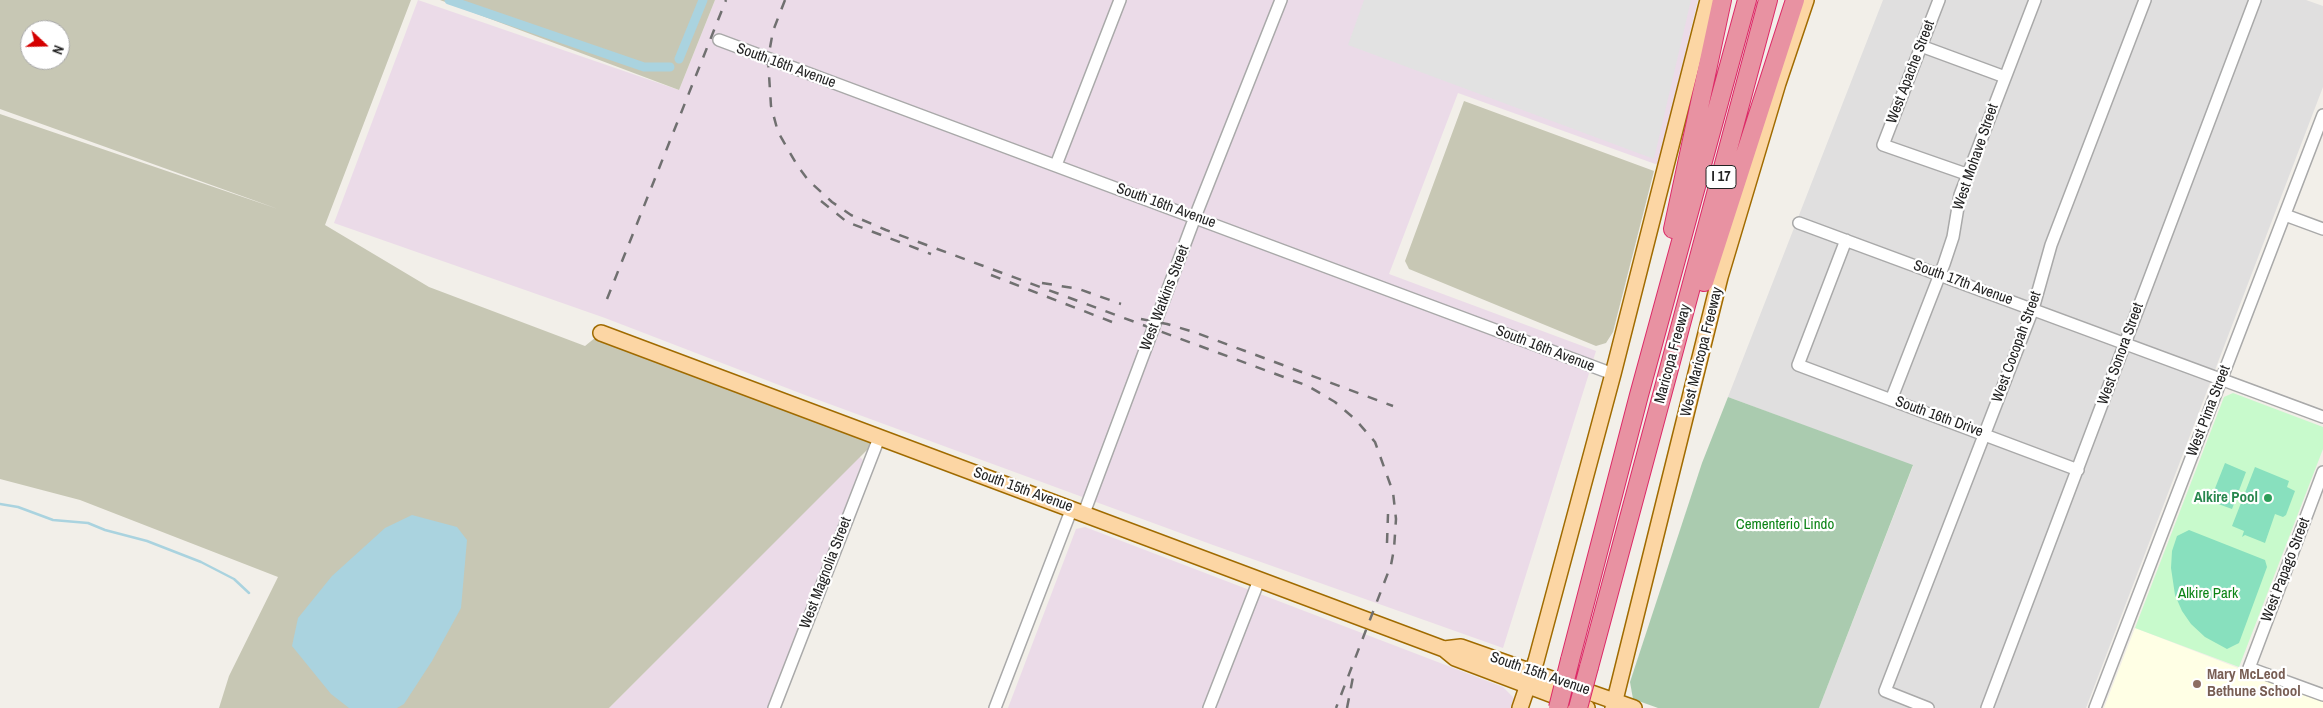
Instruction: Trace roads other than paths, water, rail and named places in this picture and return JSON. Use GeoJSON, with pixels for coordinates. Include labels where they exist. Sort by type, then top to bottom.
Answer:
{"type":"FeatureCollection","features":[{"type":"Feature","properties":{"kind":"highway"},"geometry":{"type":"LineString","coordinates":[[1658,323],[1662,278],[1722,0]]}},
{"type":"Feature","properties":{"kind":"highway","name":"Maricopa Freeway"},"geometry":{"type":"LineString","coordinates":[[1558,708],[1658,323],[1747,0]]}},
{"type":"Feature","properties":{"kind":"highway","name":"Maricopa Freeway"},"geometry":{"type":"LineString","coordinates":[[1578,708],[1768,0]]}},
{"type":"Feature","properties":{"kind":"highway"},"geometry":{"type":"LineString","coordinates":[[1673,353],[1687,335],[1795,0]]}},
{"type":"Feature","properties":{"kind":"main road"},"geometry":{"type":"LineString","coordinates":[[1520,708],[1532,671],[1613,374],[1708,0]]}},
{"type":"Feature","properties":{"kind":"main road","name":"West Maricopa Freeway"},"geometry":{"type":"LineString","coordinates":[[1614,704],[1720,277],[1778,83],[1806,0]]}},
{"type":"Feature","properties":{"kind":"main road","name":"South 15th Avenue"},"geometry":{"type":"LineString","coordinates":[[601,333],[879,438],[1078,510],[1444,649],[1455,658],[1587,708]]}},
{"type":"Feature","properties":{"kind":"main road","name":"South 15th Avenue"},"geometry":{"type":"LineString","coordinates":[[1444,649],[1461,648],[1532,671],[1614,704],[1634,708]]}},
{"type":"Feature","properties":{"kind":"street"},"geometry":{"type":"LineString","coordinates":[[1056,165],[1120,0]]}},
{"type":"Feature","properties":{"kind":"street","name":"West Watkins Street"},"geometry":{"type":"LineString","coordinates":[[995,708],[1078,510],[1281,0]]}},
{"type":"Feature","properties":{"kind":"street","name":"West Apache Street"},"geometry":{"type":"LineString","coordinates":[[1939,0],[1883,145],[1968,174]]}},
{"type":"Feature","properties":{"kind":"street","name":"West Mohave Street"},"geometry":{"type":"LineString","coordinates":[[1891,400],[1949,249],[1957,207],[1968,174],[2034,0]]}},
{"type":"Feature","properties":{"kind":"street","name":"West Cocopah Street"},"geometry":{"type":"LineString","coordinates":[[1928,708],[1885,692],[2033,309],[2051,245],[2145,0]]}},
{"type":"Feature","properties":{"kind":"street","name":"West Sonora Street"},"geometry":{"type":"LineString","coordinates":[[1987,708],[2125,345],[2145,284],[2254,0]]}},
{"type":"Feature","properties":{"kind":"street","name":"South 16th Avenue"},"geometry":{"type":"LineString","coordinates":[[719,40],[1613,374]]}},
{"type":"Feature","properties":{"kind":"street"},"geometry":{"type":"LineString","coordinates":[[1921,46],[2005,77]]}},
{"type":"Feature","properties":{"kind":"street","name":"West Pima Street"},"geometry":{"type":"LineString","coordinates":[[2095,708],[2323,115]]}},
{"type":"Feature","properties":{"kind":"street"},"geometry":{"type":"LineString","coordinates":[[2285,215],[2323,230]]}},
{"type":"Feature","properties":{"kind":"street","name":"South 17th Avenue"},"geometry":{"type":"LineString","coordinates":[[1799,223],[2323,417]]}},
{"type":"Feature","properties":{"kind":"street","name":"South 16th Drive"},"geometry":{"type":"LineString","coordinates":[[1846,240],[1798,365],[2078,470]]}},
{"type":"Feature","properties":{"kind":"street","name":"West Magnolia Street"},"geometry":{"type":"LineString","coordinates":[[774,708],[879,438]]}},
{"type":"Feature","properties":{"kind":"street","name":"West Papago Street"},"geometry":{"type":"LineString","coordinates":[[2323,472],[2249,668],[2323,695]]}},
{"type":"Feature","properties":{"kind":"street"},"geometry":{"type":"LineString","coordinates":[[1209,708],[1259,580]]}},
{"type":"Feature","properties":{"kind":"water"},"geometry":{"type":"Polygon","coordinates":[[[412,515],[457,527],[467,540],[461,608],[432,661],[404,704],[397,708],[349,708],[331,694],[292,646],[298,618],[332,576],[385,528],[412,515]]]}},
{"type":"Feature","properties":{"kind":"waterway"},"geometry":{"type":"LineString","coordinates":[[449,0],[644,67],[670,67]]}},
{"type":"Feature","properties":{"kind":"waterway"},"geometry":{"type":"LineString","coordinates":[[679,59],[703,0]]}},
{"type":"Feature","properties":{"kind":"waterway"},"geometry":{"type":"LineString","coordinates":[[0,504],[18,507],[53,520],[88,523],[105,530],[147,541],[201,562],[234,579],[249,593]]}},
{"type":"Feature","properties":{"kind":"railway"},"geometry":{"type":"LineString","coordinates":[[607,299],[726,0]]}},
{"type":"Feature","properties":{"kind":"railway"},"geometry":{"type":"LineString","coordinates":[[785,0],[773,31],[768,59],[771,106],[778,132],[797,165],[808,180],[832,202],[851,215],[886,230],[1308,386],[1335,402],[1355,419],[1375,442],[1393,492],[1396,519],[1394,549],[1391,565],[1336,708]]}},
{"type":"Feature","properties":{"kind":"railway"},"geometry":{"type":"LineString","coordinates":[[821,201],[847,222],[931,254]]}},
{"type":"Feature","properties":{"kind":"railway"},"geometry":{"type":"LineString","coordinates":[[991,275],[1112,322]]}},
{"type":"Feature","properties":{"kind":"railway"},"geometry":{"type":"LineString","coordinates":[[1042,283],[1079,289],[1121,304]]}},
{"type":"Feature","properties":{"kind":"railway"},"geometry":{"type":"LineString","coordinates":[[1141,319],[1194,332],[1393,406]]}},
{"type":"Feature","properties":{"kind":"railway"},"geometry":{"type":"LineString","coordinates":[[1387,543],[1388,514]]}},
{"type":"Feature","properties":{"kind":"railway"},"geometry":{"type":"LineString","coordinates":[[1347,708],[1353,677]]}},
{"type":"Feature","properties":{"kind":"place","name":"Alkire Pool"},"geometry":{"type":"Point","coordinates":[2268,498]}},
{"type":"Feature","properties":{"kind":"place","name":"Mary McLeod Bethune School"},"geometry":{"type":"Point","coordinates":[2197,684]}},
{"type":"Feature","properties":{"kind":"park label","name":"Cementerio Lindo"},"geometry":{"type":"Point","coordinates":[1785,525]}},
{"type":"Feature","properties":{"kind":"park label","name":"Alkire Park"},"geometry":{"type":"Point","coordinates":[2208,594]}}]}
